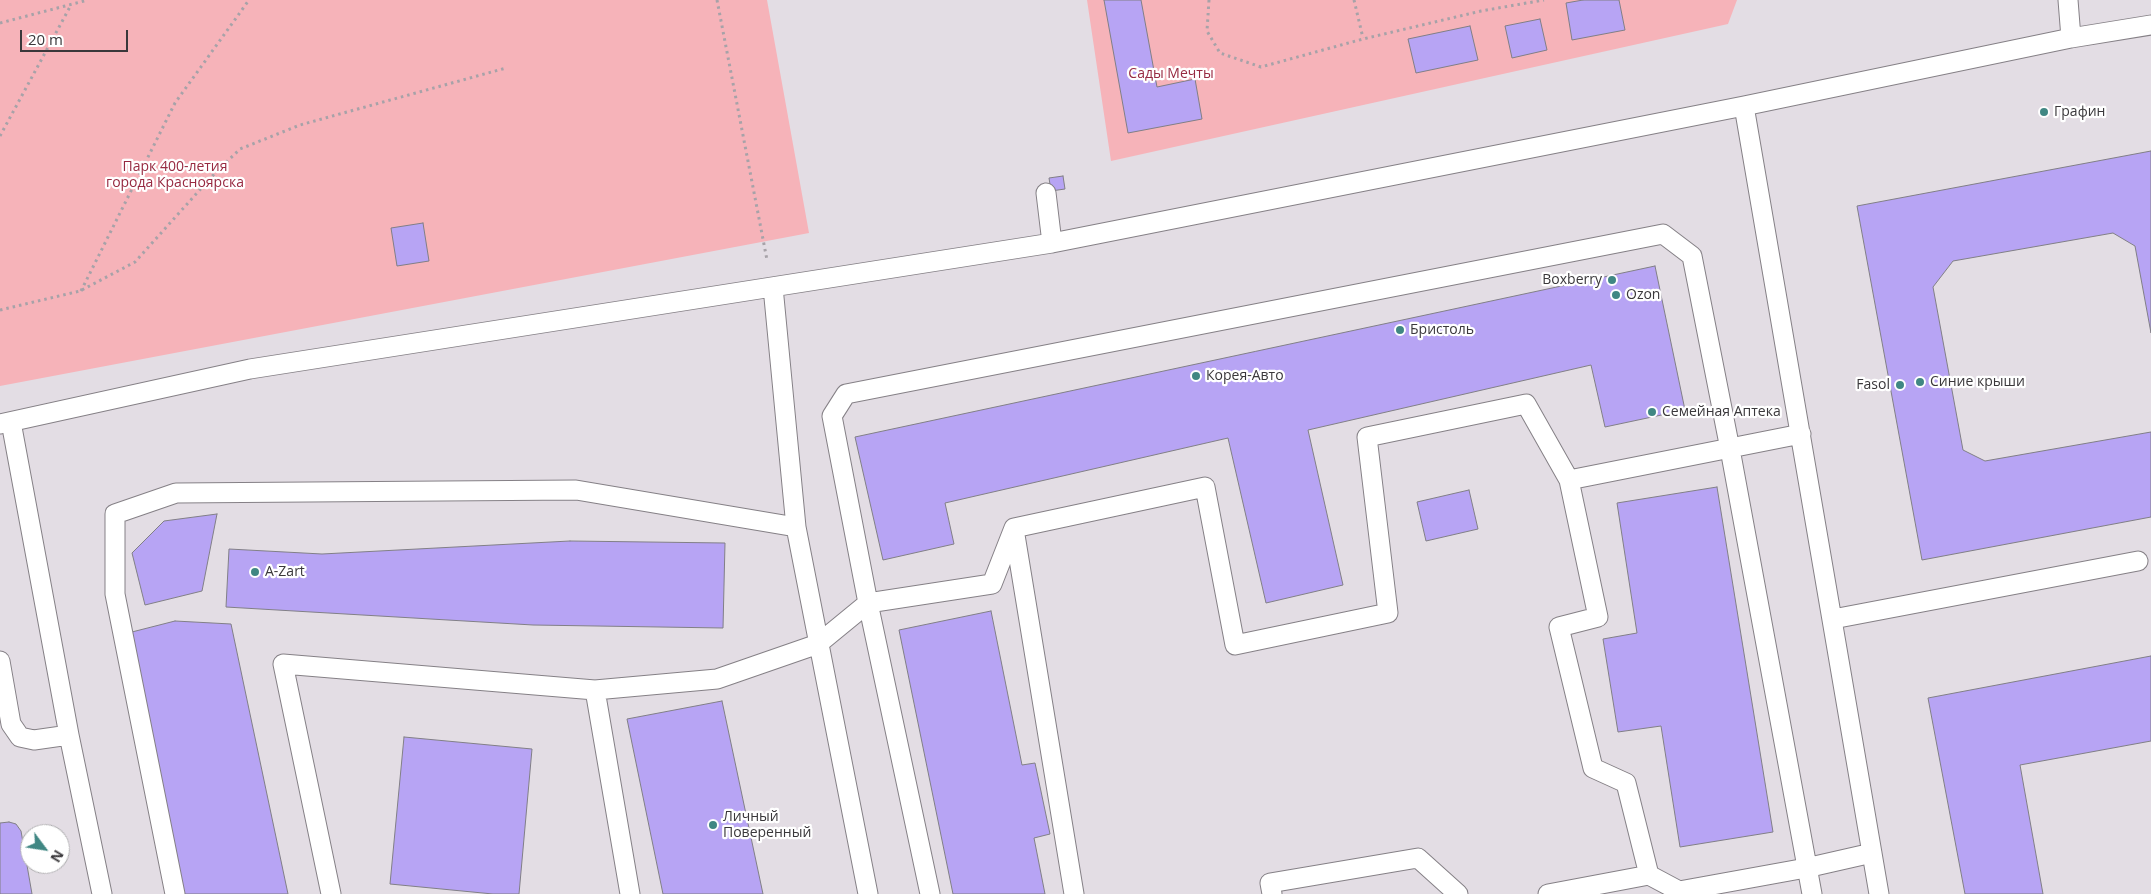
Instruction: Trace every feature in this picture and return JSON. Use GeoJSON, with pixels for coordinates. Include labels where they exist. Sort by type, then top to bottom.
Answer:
{"type":"FeatureCollection","features":[{"type":"Feature","properties":{"kind":"lane"},"geometry":{"type":"LineString","coordinates":[[2068,0],[2070,38]]}},
{"type":"Feature","properties":{"kind":"lane"},"geometry":{"type":"LineString","coordinates":[[102,894],[5,423],[250,369],[1052,243],[1744,106],[2070,38],[2151,24]]}},
{"type":"Feature","properties":{"kind":"lane"},"geometry":{"type":"LineString","coordinates":[[1744,106],[1879,894]]}},
{"type":"Feature","properties":{"kind":"lane"},"geometry":{"type":"LineString","coordinates":[[1046,193],[1052,243]]}},
{"type":"Feature","properties":{"kind":"lane"},"geometry":{"type":"LineString","coordinates":[[930,894],[868,603],[832,416],[846,394],[1663,234],[1692,256],[1730,449],[1812,894]]}},
{"type":"Feature","properties":{"kind":"lane"},"geometry":{"type":"LineString","coordinates":[[773,287],[796,527],[868,894]]}},
{"type":"Feature","properties":{"kind":"lane"},"geometry":{"type":"LineString","coordinates":[[1014,528],[1205,487],[1235,645],[1388,613],[1366,437],[1526,404],[1569,480],[1598,617],[1559,628],[1593,768],[1626,783],[1649,875]]}},
{"type":"Feature","properties":{"kind":"lane"},"geometry":{"type":"LineString","coordinates":[[1569,480],[1801,434]]}},
{"type":"Feature","properties":{"kind":"lane"},"geometry":{"type":"LineString","coordinates":[[175,894],[114,594],[115,514],[176,493],[576,490],[796,527]]}},
{"type":"Feature","properties":{"kind":"lane"},"geometry":{"type":"LineString","coordinates":[[330,894],[283,664],[595,690],[718,679],[818,644],[868,603],[992,584],[1014,528]]}},
{"type":"Feature","properties":{"kind":"lane"},"geometry":{"type":"LineString","coordinates":[[1014,528],[1074,894]]}},
{"type":"Feature","properties":{"kind":"lane"},"geometry":{"type":"LineString","coordinates":[[1833,619],[2138,561]]}},
{"type":"Feature","properties":{"kind":"lane"},"geometry":{"type":"LineString","coordinates":[[0,661],[12,724],[20,737],[34,740],[69,735]]}},
{"type":"Feature","properties":{"kind":"lane"},"geometry":{"type":"LineString","coordinates":[[595,690],[630,894]]}},
{"type":"Feature","properties":{"kind":"lane"},"geometry":{"type":"LineString","coordinates":[[1548,894],[1649,875],[1679,893],[1872,853]]}},
{"type":"Feature","properties":{"kind":"lane"},"geometry":{"type":"LineString","coordinates":[[1272,894],[1270,883],[1418,858],[1458,894]]}},
{"type":"Feature","properties":{"kind":"path"},"geometry":{"type":"LineString","coordinates":[[0,23],[88,0]]}},
{"type":"Feature","properties":{"kind":"path"},"geometry":{"type":"LineString","coordinates":[[80,291],[175,103],[250,0]]}},
{"type":"Feature","properties":{"kind":"path"},"geometry":{"type":"LineString","coordinates":[[716,0],[773,287]]}},
{"type":"Feature","properties":{"kind":"path"},"geometry":{"type":"LineString","coordinates":[[1209,0],[1207,32],[1220,53],[1261,67],[1363,39],[1481,11],[1544,0]]}},
{"type":"Feature","properties":{"kind":"path"},"geometry":{"type":"LineString","coordinates":[[1354,0],[1363,39]]}},
{"type":"Feature","properties":{"kind":"path"},"geometry":{"type":"LineString","coordinates":[[0,136],[71,5]]}},
{"type":"Feature","properties":{"kind":"path"},"geometry":{"type":"LineString","coordinates":[[0,310],[80,291],[134,262],[215,173],[240,149],[300,125],[506,68]]}},
{"type":"Feature","properties":{"kind":"green space","name":"Парк 400-летия города Красноярска"},"geometry":{"type":"Polygon","coordinates":[[[0,0],[767,0],[809,233],[0,386],[0,0]]]}},
{"type":"Feature","properties":{"kind":"green space","name":"Сады Мечты"},"geometry":{"type":"Polygon","coordinates":[[[1087,0],[1737,0],[1728,24],[1111,161],[1087,0]]]}},
{"type":"Feature","properties":{"kind":"building"},"geometry":{"type":"Polygon","coordinates":[[[1104,0],[1141,0],[1157,87],[1195,79],[1202,119],[1128,133],[1104,0]]]}},
{"type":"Feature","properties":{"kind":"building"},"geometry":{"type":"Polygon","coordinates":[[[1583,0],[1619,0],[1625,30],[1572,40],[1566,3],[1583,0]]]}},
{"type":"Feature","properties":{"kind":"building"},"geometry":{"type":"Polygon","coordinates":[[[1540,19],[1547,50],[1512,58],[1505,26],[1540,19]]]}},
{"type":"Feature","properties":{"kind":"building"},"geometry":{"type":"Polygon","coordinates":[[[1470,26],[1478,60],[1416,73],[1408,39],[1470,26]]]}},
{"type":"Feature","properties":{"kind":"building","name":"Синие крыши"},"geometry":{"type":"Polygon","coordinates":[[[2151,151],[2151,333],[2135,246],[2113,233],[1953,261],[1933,287],[1963,450],[1985,461],[2151,432],[2151,517],[1922,560],[1857,206],[2151,151]]]}},
{"type":"Feature","properties":{"kind":"building"},"geometry":{"type":"Polygon","coordinates":[[[1063,176],[1065,189],[1051,191],[1049,178],[1063,176]]]}},
{"type":"Feature","properties":{"kind":"building"},"geometry":{"type":"Polygon","coordinates":[[[423,223],[429,261],[397,266],[391,228],[423,223]]]}},
{"type":"Feature","properties":{"kind":"building"},"geometry":{"type":"Polygon","coordinates":[[[1655,266],[1685,410],[1605,427],[1591,365],[1308,430],[1343,585],[1266,603],[1228,438],[945,503],[954,544],[883,560],[855,437],[1655,266]]]}},
{"type":"Feature","properties":{"kind":"building"},"geometry":{"type":"Polygon","coordinates":[[[1717,487],[1773,832],[1680,847],[1661,726],[1618,732],[1603,639],[1637,633],[1617,503],[1717,487]]]}},
{"type":"Feature","properties":{"kind":"building"},"geometry":{"type":"Polygon","coordinates":[[[1469,490],[1478,529],[1426,541],[1417,502],[1469,490]]]}},
{"type":"Feature","properties":{"kind":"building"},"geometry":{"type":"Polygon","coordinates":[[[217,514],[202,591],[145,605],[132,553],[164,521],[217,514]]]}},
{"type":"Feature","properties":{"kind":"building"},"geometry":{"type":"Polygon","coordinates":[[[570,541],[725,543],[723,628],[533,625],[226,607],[229,549],[322,554],[570,541]]]}},
{"type":"Feature","properties":{"kind":"building"},"geometry":{"type":"Polygon","coordinates":[[[991,611],[1022,765],[1035,763],[1050,834],[1034,838],[1045,894],[953,894],[899,630],[991,611]]]}},
{"type":"Feature","properties":{"kind":"building"},"geometry":{"type":"Polygon","coordinates":[[[175,621],[231,624],[288,894],[184,894],[128,633],[175,621]]]}},
{"type":"Feature","properties":{"kind":"building"},"geometry":{"type":"Polygon","coordinates":[[[2151,656],[2151,741],[2020,765],[2043,894],[1965,894],[1928,698],[2151,656]]]}},
{"type":"Feature","properties":{"kind":"building"},"geometry":{"type":"Polygon","coordinates":[[[722,701],[763,894],[663,894],[627,719],[722,701]]]}},
{"type":"Feature","properties":{"kind":"building"},"geometry":{"type":"Polygon","coordinates":[[[404,737],[532,749],[519,894],[493,894],[390,884],[404,737]]]}},
{"type":"Feature","properties":{"kind":"building"},"geometry":{"type":"Polygon","coordinates":[[[9,822],[16,824],[20,830],[20,874],[29,874],[32,894],[0,894],[0,823],[9,822]]]}},
{"type":"Feature","properties":{"kind":"place","name":"Графин"},"geometry":{"type":"Point","coordinates":[2044,112]}},
{"type":"Feature","properties":{"kind":"place","name":"Boxberry"},"geometry":{"type":"Point","coordinates":[1612,280]}},
{"type":"Feature","properties":{"kind":"place","name":"Ozon"},"geometry":{"type":"Point","coordinates":[1616,295]}},
{"type":"Feature","properties":{"kind":"place","name":"Бристоль"},"geometry":{"type":"Point","coordinates":[1400,330]}},
{"type":"Feature","properties":{"kind":"place","name":"Корея-Авто"},"geometry":{"type":"Point","coordinates":[1196,376]}},
{"type":"Feature","properties":{"kind":"place","name":"Синие крыши"},"geometry":{"type":"Point","coordinates":[1920,382]}},
{"type":"Feature","properties":{"kind":"place","name":"Fasol"},"geometry":{"type":"Point","coordinates":[1900,385]}},
{"type":"Feature","properties":{"kind":"place","name":"Семейная Аптека"},"geometry":{"type":"Point","coordinates":[1652,412]}},
{"type":"Feature","properties":{"kind":"place","name":"A-Zart"},"geometry":{"type":"Point","coordinates":[255,572]}},
{"type":"Feature","properties":{"kind":"place","name":"Личный Поверенный"},"geometry":{"type":"Point","coordinates":[713,825]}}]}
